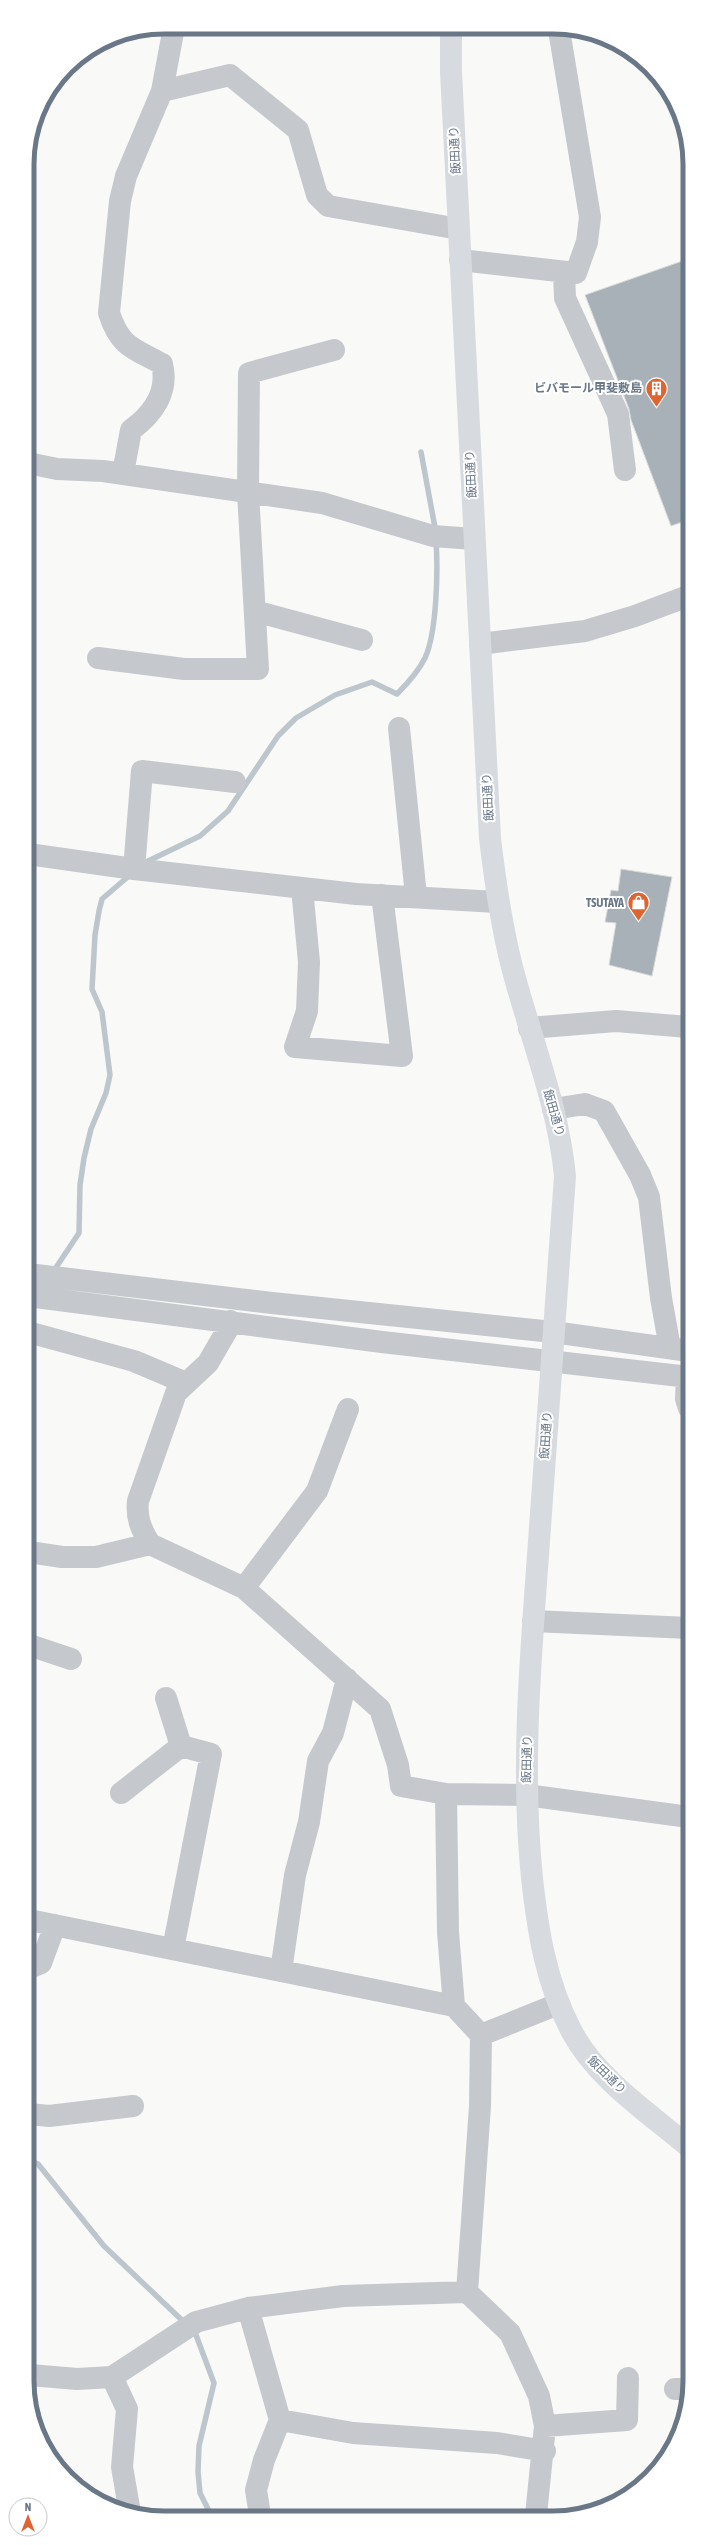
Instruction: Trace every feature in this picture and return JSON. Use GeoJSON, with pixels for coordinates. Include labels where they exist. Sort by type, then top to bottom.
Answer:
{"type":"FeatureCollection","features":[{"type":"Feature","properties":{"kind":"main road","name":"飯田通り"},"geometry":{"type":"LineString","coordinates":[[451,34],[460,260],[490,838],[497,902],[512,966],[561,1137],[565,1176],[528,1689],[526,1795],[528,1843],[541,1944],[548,1976],[558,2004],[573,2034],[589,2058],[621,2089],[683,2141]]}},
{"type":"Feature","properties":{"kind":"street"},"geometry":{"type":"LineString","coordinates":[[123,473],[131,430],[148,417],[158,401],[166,379],[162,364],[122,342],[114,329],[110,313],[120,202],[126,176],[162,91],[173,34]]}},
{"type":"Feature","properties":{"kind":"street"},"geometry":{"type":"LineString","coordinates":[[460,260],[576,273],[587,242],[590,217],[560,34]]}},
{"type":"Feature","properties":{"kind":"street"},"geometry":{"type":"LineString","coordinates":[[162,91],[230,75],[298,130],[317,195],[328,206],[459,229]]}},
{"type":"Feature","properties":{"kind":"street"},"geometry":{"type":"LineString","coordinates":[[564,272],[565,298],[618,414],[625,470]]}},
{"type":"Feature","properties":{"kind":"street"},"geometry":{"type":"LineString","coordinates":[[98,658],[184,669],[258,669],[248,492],[250,373],[334,350]]}},
{"type":"Feature","properties":{"kind":"street"},"geometry":{"type":"LineString","coordinates":[[34,464],[57,469],[123,473],[322,503],[433,536],[474,539]]}},
{"type":"Feature","properties":{"kind":"street"},"geometry":{"type":"LineString","coordinates":[[480,644],[585,631],[683,598]]}},
{"type":"Feature","properties":{"kind":"street"},"geometry":{"type":"LineString","coordinates":[[255,611],[362,640]]}},
{"type":"Feature","properties":{"kind":"street"},"geometry":{"type":"LineString","coordinates":[[399,728],[416,896]]}},
{"type":"Feature","properties":{"kind":"street"},"geometry":{"type":"LineString","coordinates":[[134,869],[142,771],[235,782]]}},
{"type":"Feature","properties":{"kind":"street"},"geometry":{"type":"LineString","coordinates":[[34,855],[134,869],[302,888],[382,895],[497,902]]}},
{"type":"Feature","properties":{"kind":"street"},"geometry":{"type":"LineString","coordinates":[[302,888],[309,969],[307,1011],[295,1047],[402,1056],[382,895]]}},
{"type":"Feature","properties":{"kind":"street"},"geometry":{"type":"LineString","coordinates":[[529,1028],[616,1021],[683,1027]]}},
{"type":"Feature","properties":{"kind":"street"},"geometry":{"type":"LineString","coordinates":[[34,1275],[272,1303],[553,1332],[679,1349],[661,1298],[649,1197],[640,1175],[604,1111],[585,1104],[553,1109]]}},
{"type":"Feature","properties":{"kind":"street"},"geometry":{"type":"LineString","coordinates":[[34,1297],[230,1321],[382,1342],[551,1360],[683,1376]]}},
{"type":"Feature","properties":{"kind":"street"},"geometry":{"type":"LineString","coordinates":[[230,1321],[208,1363],[176,1393],[138,1501],[136,1513],[141,1529],[150,1544],[244,1588],[380,1709],[398,1765],[400,1786],[446,1794],[526,1795],[683,1816]]}},
{"type":"Feature","properties":{"kind":"street"},"geometry":{"type":"LineString","coordinates":[[34,1334],[134,1361],[186,1384]]}},
{"type":"Feature","properties":{"kind":"street"},"geometry":{"type":"LineString","coordinates":[[244,1588],[317,1491],[348,1409]]}},
{"type":"Feature","properties":{"kind":"street"},"geometry":{"type":"LineString","coordinates":[[34,1553],[62,1557],[96,1557],[150,1544]]}},
{"type":"Feature","properties":{"kind":"street"},"geometry":{"type":"LineString","coordinates":[[533,1621],[683,1628]]}},
{"type":"Feature","properties":{"kind":"street"},"geometry":{"type":"LineString","coordinates":[[34,1647],[72,1659]]}},
{"type":"Feature","properties":{"kind":"street"},"geometry":{"type":"LineString","coordinates":[[281,1971],[295,1875],[309,1822],[318,1761],[333,1733],[347,1679]]}},
{"type":"Feature","properties":{"kind":"street"},"geometry":{"type":"LineString","coordinates":[[166,1698],[182,1746]]}},
{"type":"Feature","properties":{"kind":"street"},"geometry":{"type":"LineString","coordinates":[[173,1949],[211,1754],[182,1746]]}},
{"type":"Feature","properties":{"kind":"street"},"geometry":{"type":"LineString","coordinates":[[121,1793],[182,1746]]}},
{"type":"Feature","properties":{"kind":"street"},"geometry":{"type":"LineString","coordinates":[[446,1794],[448,1932],[454,2006]]}},
{"type":"Feature","properties":{"kind":"street"},"geometry":{"type":"LineString","coordinates":[[34,1921],[454,2006],[481,2034],[480,2106],[467,2292]]}},
{"type":"Feature","properties":{"kind":"street"},"geometry":{"type":"LineString","coordinates":[[34,1966],[41,1963],[55,1925]]}},
{"type":"Feature","properties":{"kind":"street"},"geometry":{"type":"LineString","coordinates":[[481,2034],[558,2004]]}},
{"type":"Feature","properties":{"kind":"street"},"geometry":{"type":"LineString","coordinates":[[34,2114],[49,2116],[133,2106]]}},
{"type":"Feature","properties":{"kind":"street"},"geometry":{"type":"LineString","coordinates":[[34,2375],[77,2379],[112,2377],[196,2322],[248,2308],[343,2296],[467,2292],[510,2334],[539,2396],[545,2426],[544,2451],[536,2511]]}},
{"type":"Feature","properties":{"kind":"street"},"geometry":{"type":"LineString","coordinates":[[248,2308],[280,2420],[264,2460],[256,2490],[259,2511]]}},
{"type":"Feature","properties":{"kind":"street"},"geometry":{"type":"LineString","coordinates":[[112,2377],[127,2409],[122,2467],[129,2506]]}},
{"type":"Feature","properties":{"kind":"street"},"geometry":{"type":"LineString","coordinates":[[545,2426],[627,2420],[628,2378]]}},
{"type":"Feature","properties":{"kind":"street"},"geometry":{"type":"LineString","coordinates":[[280,2420],[353,2432],[497,2443],[544,2451]]}},
{"type":"Feature","properties":{"kind":"building","name":"ビバモール甲斐敷島"},"geometry":{"type":"Polygon","coordinates":[[[683,261],[683,522],[671,526],[631,420],[629,409],[585,295],[683,261]]]}},
{"type":"Feature","properties":{"kind":"building"},"geometry":{"type":"Polygon","coordinates":[[[621,869],[672,877],[652,976],[609,965],[616,923],[605,922],[611,890],[618,891],[621,869]]]}},
{"type":"Feature","properties":{"kind":"waterway"},"geometry":{"type":"LineString","coordinates":[[421,452],[436,533]]}},
{"type":"Feature","properties":{"kind":"waterway"},"geometry":{"type":"LineString","coordinates":[[144,863],[200,836],[228,811],[278,736],[296,718],[335,695],[372,682],[397,694],[405,686],[416,673],[425,658],[432,633],[437,584],[436,541]]}},
{"type":"Feature","properties":{"kind":"waterway"},"geometry":{"type":"LineString","coordinates":[[53,1272],[79,1233],[80,1185],[84,1158],[91,1129],[106,1093],[110,1075],[102,1012],[92,989],[95,935],[99,911],[102,899],[130,875]]}},
{"type":"Feature","properties":{"kind":"waterway"},"geometry":{"type":"LineString","coordinates":[[34,2162],[38,2164],[104,2246],[186,2324]]}},
{"type":"Feature","properties":{"kind":"waterway"},"geometry":{"type":"LineString","coordinates":[[192,2330],[196,2335],[214,2383],[199,2446],[198,2472],[200,2493],[209,2511]]}},
{"type":"Feature","properties":{"kind":"place","name":"ビバモール甲斐敷島"},"geometry":{"type":"Point","coordinates":[657,408]}},
{"type":"Feature","properties":{"kind":"place","name":"TSUTAYA"},"geometry":{"type":"Point","coordinates":[639,922]}}]}
